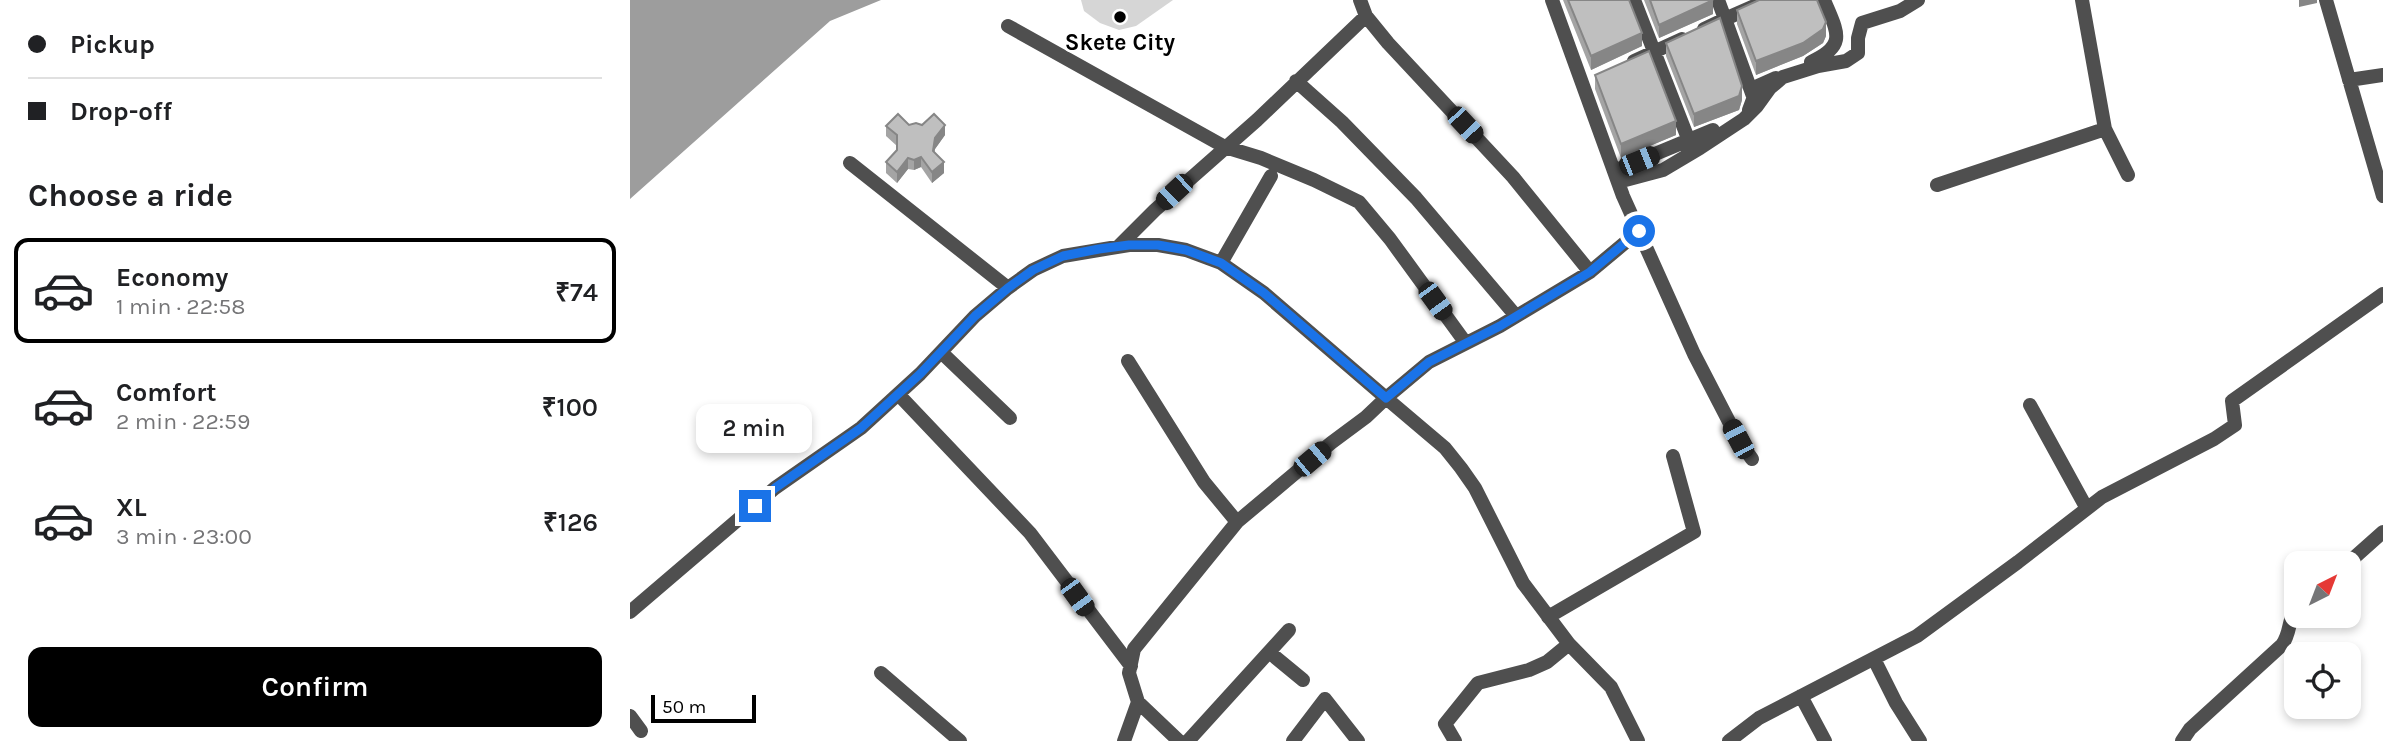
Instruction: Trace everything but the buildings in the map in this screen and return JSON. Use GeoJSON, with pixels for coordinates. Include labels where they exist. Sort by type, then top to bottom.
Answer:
{"type":"FeatureCollection","features":[{"type":"Feature","properties":{"kind":"street"},"geometry":{"type":"LineString","coordinates":[[1552,0],[1589,82],[1616,176],[1639,231],[1695,354],[1738,439],[1752,459]]}},
{"type":"Feature","properties":{"kind":"street"},"geometry":{"type":"LineString","coordinates":[[1634,0],[1689,141]]}},
{"type":"Feature","properties":{"kind":"street"},"geometry":{"type":"LineString","coordinates":[[1718,0],[1753,96]]}},
{"type":"Feature","properties":{"kind":"street"},"geometry":{"type":"LineString","coordinates":[[1618,68],[1768,0]]}},
{"type":"Feature","properties":{"kind":"street"},"geometry":{"type":"LineString","coordinates":[[1616,176],[1707,134],[1750,110],[1758,86],[1828,54],[1835,45],[1835,28],[1825,0]]}},
{"type":"Feature","properties":{"kind":"street"},"geometry":{"type":"LineString","coordinates":[[1616,176],[1663,170],[1744,119],[1783,77],[1846,61],[1858,53],[1862,23],[1900,11],[1919,0]]}},
{"type":"Feature","properties":{"kind":"street"},"geometry":{"type":"LineString","coordinates":[[2082,0],[2105,129],[2128,175]]}},
{"type":"Feature","properties":{"kind":"street"},"geometry":{"type":"LineString","coordinates":[[2326,0],[2383,196]]}},
{"type":"Feature","properties":{"kind":"street"},"geometry":{"type":"LineString","coordinates":[[1119,246],[1155,210],[1257,120],[1296,81],[1363,5],[1397,52],[1513,177],[1590,272]]}},
{"type":"Feature","properties":{"kind":"street"},"geometry":{"type":"LineString","coordinates":[[1008,26],[1225,147],[1293,171],[1359,202],[1390,239],[1465,342]]}},
{"type":"Feature","properties":{"kind":"street"},"geometry":{"type":"LineString","coordinates":[[2349,80],[2383,75]]}},
{"type":"Feature","properties":{"kind":"street"},"geometry":{"type":"LineString","coordinates":[[1296,81],[1342,122],[1416,198],[1516,316]]}},
{"type":"Feature","properties":{"kind":"street"},"geometry":{"type":"LineString","coordinates":[[1937,185],[2105,129]]}},
{"type":"Feature","properties":{"kind":"street"},"geometry":{"type":"LineString","coordinates":[[850,163],[1008,288]]}},
{"type":"Feature","properties":{"kind":"street"},"geometry":{"type":"LineString","coordinates":[[1221,263],[1271,176]]}},
{"type":"Feature","properties":{"kind":"street"},"geometry":{"type":"LineString","coordinates":[[1179,741],[1138,702],[1129,673],[1134,649],[1237,522],[1429,362],[1516,316],[1590,272],[1639,231]]}},
{"type":"Feature","properties":{"kind":"street"},"geometry":{"type":"LineString","coordinates":[[630,612],[775,488],[861,428],[942,352],[975,316],[1033,270],[1063,256],[1119,246],[1158,245],[1186,250],[1221,263],[1264,293],[1444,448],[1475,488],[1523,583],[1569,644],[1611,687],[1638,741]]}},
{"type":"Feature","properties":{"kind":"street"},"geometry":{"type":"LineString","coordinates":[[1729,741],[1759,718],[1917,636],[2102,496],[2214,439],[2235,425],[2232,401],[2383,294]]}},
{"type":"Feature","properties":{"kind":"street"},"geometry":{"type":"LineString","coordinates":[[942,352],[1010,418]]}},
{"type":"Feature","properties":{"kind":"street"},"geometry":{"type":"LineString","coordinates":[[1128,361],[1204,482],[1237,522]]}},
{"type":"Feature","properties":{"kind":"street"},"geometry":{"type":"LineString","coordinates":[[898,394],[1030,533],[1131,666]]}},
{"type":"Feature","properties":{"kind":"street"},"geometry":{"type":"LineString","coordinates":[[2030,405],[2086,507]]}},
{"type":"Feature","properties":{"kind":"street"},"geometry":{"type":"LineString","coordinates":[[1548,617],[1694,532],[1673,456]]}},
{"type":"Feature","properties":{"kind":"street"},"geometry":{"type":"LineString","coordinates":[[2361,552],[2383,532]]}},
{"type":"Feature","properties":{"kind":"street"},"geometry":{"type":"LineString","coordinates":[[2182,741],[2190,729],[2282,645],[2287,639],[2289,628]]}},
{"type":"Feature","properties":{"kind":"street"},"geometry":{"type":"LineString","coordinates":[[1188,741],[1289,631]]}},
{"type":"Feature","properties":{"kind":"street"},"geometry":{"type":"LineString","coordinates":[[1455,741],[1445,724],[1478,683],[1529,670],[1546,662],[1569,644]]}},
{"type":"Feature","properties":{"kind":"street"},"geometry":{"type":"LineString","coordinates":[[1269,652],[1303,680]]}},
{"type":"Feature","properties":{"kind":"street"},"geometry":{"type":"LineString","coordinates":[[1874,659],[1896,703],[1920,741]]}},
{"type":"Feature","properties":{"kind":"street"},"geometry":{"type":"LineString","coordinates":[[881,673],[960,741]]}},
{"type":"Feature","properties":{"kind":"street"},"geometry":{"type":"LineString","coordinates":[[1801,696],[1825,741]]}},
{"type":"Feature","properties":{"kind":"street"},"geometry":{"type":"LineString","coordinates":[[1293,741],[1325,699],[1358,741]]}},
{"type":"Feature","properties":{"kind":"street"},"geometry":{"type":"LineString","coordinates":[[1124,741],[1138,702]]}},
{"type":"Feature","properties":{"kind":"street"},"geometry":{"type":"LineString","coordinates":[[630,716],[641,731]]}},
{"type":"Feature","properties":{"kind":"shaded area"},"geometry":{"type":"Polygon","coordinates":[[[630,0],[881,0],[830,21],[630,199],[630,0]]]}},
{"type":"Feature","properties":{"kind":"shaded area","name":"Skete City"},"geometry":{"type":"Polygon","coordinates":[[[1081,0],[1173,0],[1136,26],[1119,30],[1100,23],[1084,11],[1081,0]]]}},
{"type":"Feature","properties":{"kind":"place","name":"Skete City"},"geometry":{"type":"Point","coordinates":[1120,17]}},
{"type":"Feature","properties":{"kind":"route"},"geometry":{"type":"LineString","coordinates":[[755,506],[775,488],[861,428],[920,374],[975,316],[1008,288],[1033,270],[1063,256],[1129,245],[1158,245],[1186,250],[1221,263],[1264,293],[1386,398],[1429,362],[1500,326],[1590,272],[1639,231]]}}]}
